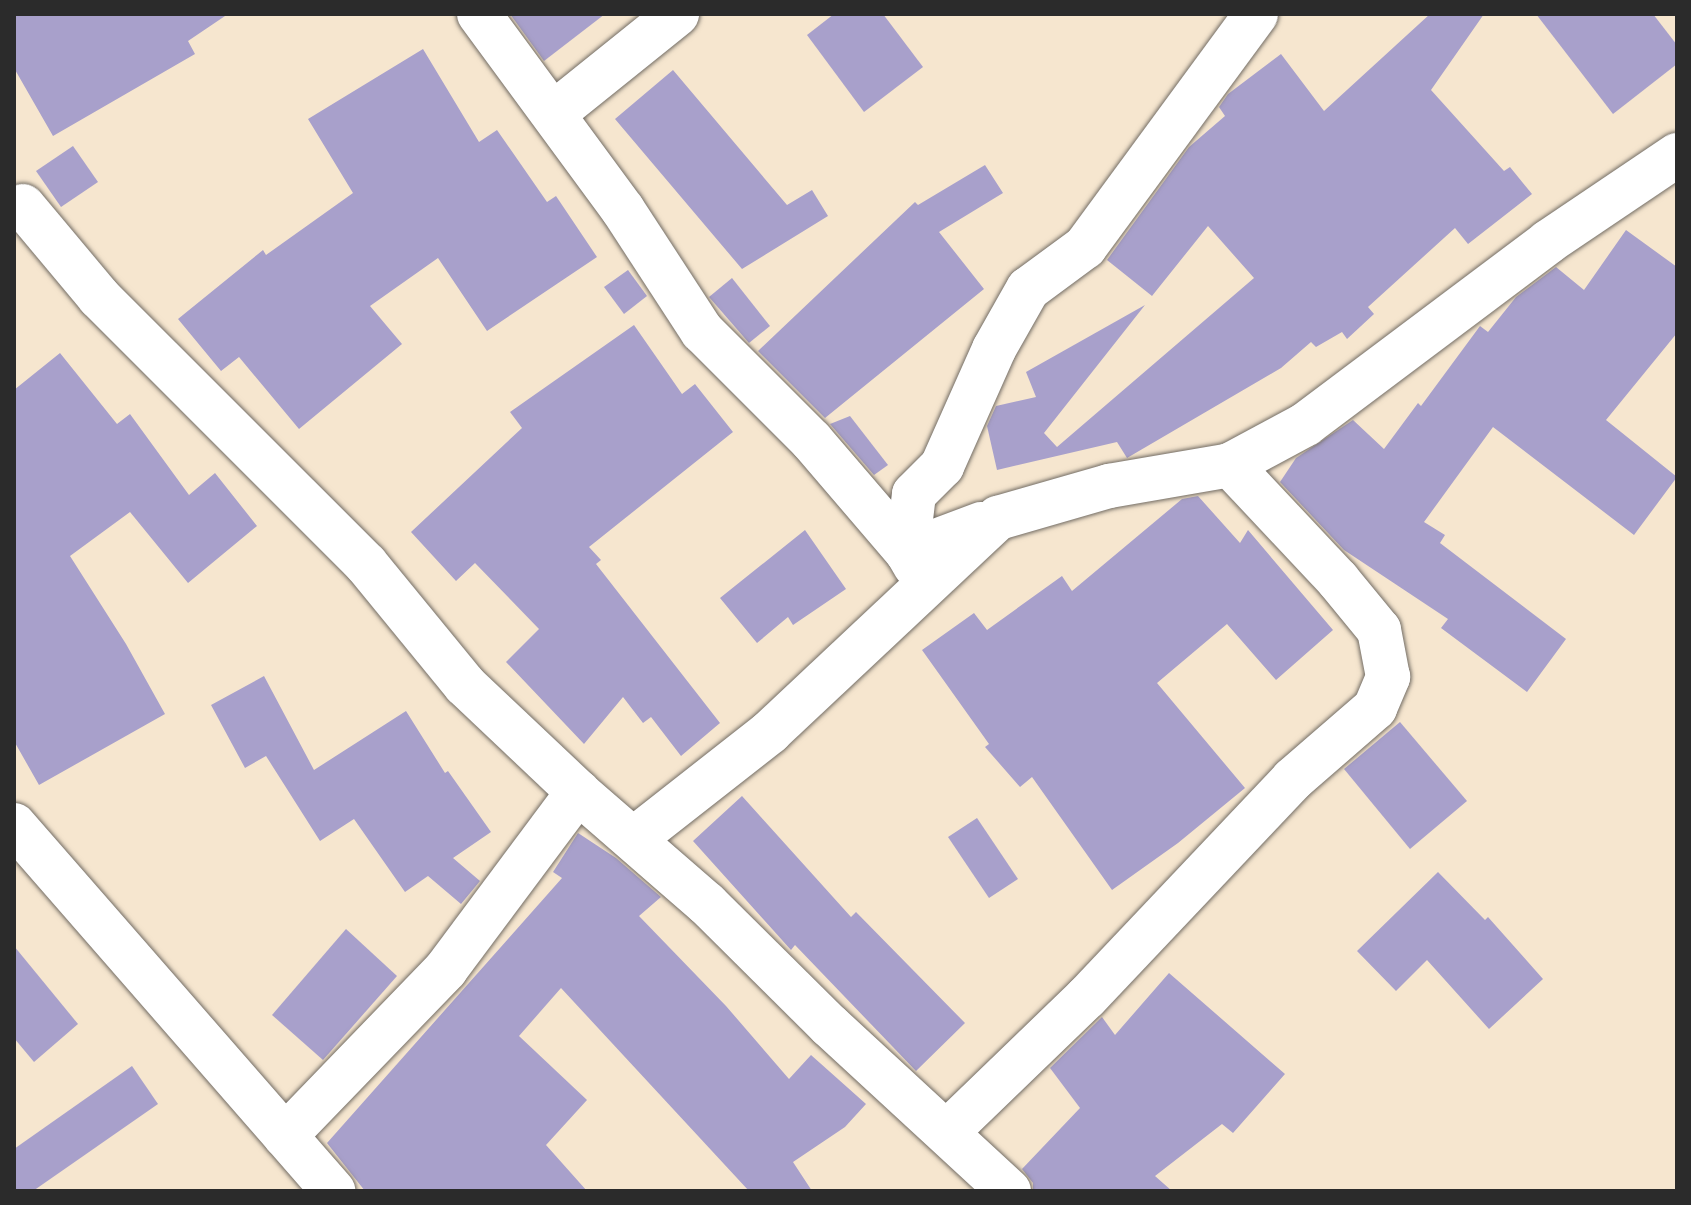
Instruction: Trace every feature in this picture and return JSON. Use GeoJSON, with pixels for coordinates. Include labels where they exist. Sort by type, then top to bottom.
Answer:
{"type":"FeatureCollection","features":[{"type":"Feature","properties":{"kind":"street"},"geometry":{"type":"LineString","coordinates":[[479,14],[623,210],[702,331],[811,440],[917,569]]}},
{"type":"Feature","properties":{"kind":"street"},"geometry":{"type":"LineString","coordinates":[[554,113],[677,14]]}},
{"type":"Feature","properties":{"kind":"street"},"geometry":{"type":"LineString","coordinates":[[917,569],[914,494],[942,466],[994,349],[1028,289],[1085,247],[1256,14]]}},
{"type":"Feature","properties":{"kind":"street"},"geometry":{"type":"LineString","coordinates":[[635,838],[770,732],[917,569],[998,518],[1109,486],[1230,465],[1306,424],[1548,242],[1677,155]]}},
{"type":"Feature","properties":{"kind":"street"},"geometry":{"type":"LineString","coordinates":[[17,204],[99,297],[366,564],[465,685],[578,792],[635,838],[829,1025],[1009,1191]]}},
{"type":"Feature","properties":{"kind":"street"},"geometry":{"type":"LineString","coordinates":[[947,1132],[1098,986],[1292,780],[1375,708],[1388,677],[1379,630],[1338,580],[1230,465]]}},
{"type":"Feature","properties":{"kind":"street"},"geometry":{"type":"LineString","coordinates":[[285,1136],[446,969],[578,792]]}},
{"type":"Feature","properties":{"kind":"street"},"geometry":{"type":"LineString","coordinates":[[14,825],[333,1191]]}},
{"type":"Feature","properties":{"kind":"building"},"geometry":{"type":"Polygon","coordinates":[[[14,14],[228,14],[188,41],[195,54],[53,136],[14,68],[14,14]]]}},
{"type":"Feature","properties":{"kind":"building"},"geometry":{"type":"Polygon","coordinates":[[[510,14],[605,14],[544,61],[510,14]]]}},
{"type":"Feature","properties":{"kind":"building"},"geometry":{"type":"Polygon","coordinates":[[[834,14],[883,14],[923,67],[864,112],[807,35],[834,14]]]}},
{"type":"Feature","properties":{"kind":"building"},"geometry":{"type":"Polygon","coordinates":[[[1430,14],[1484,14],[1431,90],[1504,171],[1510,167],[1532,194],[1468,244],[1455,228],[1368,307],[1374,314],[1347,339],[1342,332],[1316,347],[1311,342],[1281,368],[1127,458],[1117,442],[997,470],[987,426],[996,406],[1036,397],[1026,372],[1145,305],[1044,433],[1057,447],[1254,278],[1208,226],[1152,296],[1107,260],[1189,147],[1225,116],[1219,107],[1228,94],[1281,54],[1324,111],[1430,14]]]}},
{"type":"Feature","properties":{"kind":"building"},"geometry":{"type":"Polygon","coordinates":[[[1536,14],[1653,14],[1677,45],[1677,64],[1613,114],[1536,14]]]}},
{"type":"Feature","properties":{"kind":"building"},"geometry":{"type":"Polygon","coordinates":[[[423,49],[479,142],[497,130],[547,202],[556,196],[597,257],[487,331],[438,258],[370,306],[402,344],[299,429],[239,357],[221,371],[178,319],[263,250],[266,255],[353,193],[308,119],[423,49]]]}},
{"type":"Feature","properties":{"kind":"building"},"geometry":{"type":"Polygon","coordinates":[[[673,70],[787,205],[812,190],[828,216],[742,269],[615,119],[673,70]]]}},
{"type":"Feature","properties":{"kind":"building"},"geometry":{"type":"Polygon","coordinates":[[[73,146],[98,182],[61,207],[36,171],[73,146]]]}},
{"type":"Feature","properties":{"kind":"building"},"geometry":{"type":"Polygon","coordinates":[[[985,165],[1003,193],[939,232],[984,289],[825,418],[758,351],[915,202],[918,205],[985,165]]]}},
{"type":"Feature","properties":{"kind":"building"},"geometry":{"type":"Polygon","coordinates":[[[1626,230],[1677,267],[1677,333],[1606,420],[1677,477],[1634,535],[1493,427],[1424,522],[1445,535],[1440,543],[1566,639],[1527,692],[1441,628],[1448,619],[1344,550],[1280,482],[1296,458],[1353,420],[1384,449],[1418,403],[1421,406],[1480,326],[1488,332],[1516,297],[1556,267],[1584,290],[1626,230]]]}},
{"type":"Feature","properties":{"kind":"building"},"geometry":{"type":"Polygon","coordinates":[[[628,270],[647,296],[624,314],[604,287],[628,270]]]}},
{"type":"Feature","properties":{"kind":"building"},"geometry":{"type":"Polygon","coordinates":[[[732,278],[770,326],[749,343],[709,297],[732,278]]]}},
{"type":"Feature","properties":{"kind":"building"},"geometry":{"type":"Polygon","coordinates":[[[634,325],[682,394],[695,384],[733,432],[589,547],[601,560],[596,564],[720,723],[681,756],[651,717],[643,723],[623,697],[584,744],[506,662],[539,629],[475,563],[456,581],[411,532],[522,428],[510,412],[634,325]]]}},
{"type":"Feature","properties":{"kind":"building"},"geometry":{"type":"Polygon","coordinates":[[[60,353],[117,424],[130,414],[189,495],[215,473],[257,526],[188,583],[130,512],[70,556],[126,644],[165,714],[39,785],[14,741],[14,390],[60,353]]]}},
{"type":"Feature","properties":{"kind":"building"},"geometry":{"type":"Polygon","coordinates":[[[850,416],[888,465],[874,475],[830,424],[850,416]]]}},
{"type":"Feature","properties":{"kind":"building"},"geometry":{"type":"Polygon","coordinates":[[[1198,496],[1240,543],[1248,530],[1333,630],[1276,680],[1227,624],[1157,683],[1245,788],[1178,843],[1112,890],[1032,777],[1020,787],[985,747],[989,744],[922,650],[974,613],[987,630],[1062,576],[1072,591],[1182,499],[1198,496]]]}},
{"type":"Feature","properties":{"kind":"building"},"geometry":{"type":"Polygon","coordinates":[[[805,530],[846,589],[793,625],[788,617],[757,643],[720,598],[805,530]]]}},
{"type":"Feature","properties":{"kind":"building"},"geometry":{"type":"Polygon","coordinates":[[[264,676],[314,770],[406,711],[445,773],[448,771],[491,832],[453,858],[480,881],[461,904],[428,876],[405,892],[354,819],[320,841],[266,756],[245,768],[211,705],[264,676]]]}},
{"type":"Feature","properties":{"kind":"building"},"geometry":{"type":"Polygon","coordinates":[[[1400,722],[1467,801],[1410,849],[1344,769],[1400,722]]]}},
{"type":"Feature","properties":{"kind":"building"},"geometry":{"type":"Polygon","coordinates":[[[742,796],[851,917],[856,912],[965,1023],[916,1071],[795,945],[791,950],[693,841],[742,796]]]}},
{"type":"Feature","properties":{"kind":"building"},"geometry":{"type":"Polygon","coordinates":[[[977,818],[1018,879],[989,898],[948,837],[977,818]]]}},
{"type":"Feature","properties":{"kind":"building"},"geometry":{"type":"Polygon","coordinates":[[[578,833],[616,858],[661,897],[639,916],[726,1006],[789,1079],[811,1055],[866,1104],[845,1127],[793,1162],[812,1191],[749,1191],[561,988],[519,1036],[587,1100],[546,1145],[587,1191],[365,1191],[327,1143],[562,878],[553,872],[578,833]]]}},
{"type":"Feature","properties":{"kind":"building"},"geometry":{"type":"Polygon","coordinates":[[[1438,872],[1485,920],[1488,917],[1543,979],[1489,1029],[1427,960],[1396,991],[1357,951],[1438,872]]]}},
{"type":"Feature","properties":{"kind":"building"},"geometry":{"type":"Polygon","coordinates":[[[346,929],[397,976],[323,1060],[272,1015],[346,929]]]}},
{"type":"Feature","properties":{"kind":"building"},"geometry":{"type":"Polygon","coordinates":[[[14,946],[78,1024],[34,1062],[14,1038],[14,946]]]}},
{"type":"Feature","properties":{"kind":"building"},"geometry":{"type":"Polygon","coordinates":[[[1169,973],[1285,1074],[1233,1133],[1222,1124],[1155,1176],[1172,1191],[1033,1191],[1033,1183],[1022,1169],[1080,1108],[1050,1068],[1102,1017],[1115,1035],[1169,973]]]}},
{"type":"Feature","properties":{"kind":"building"},"geometry":{"type":"Polygon","coordinates":[[[132,1066],[158,1104],[33,1191],[14,1191],[14,1149],[132,1066]]]}}]}
